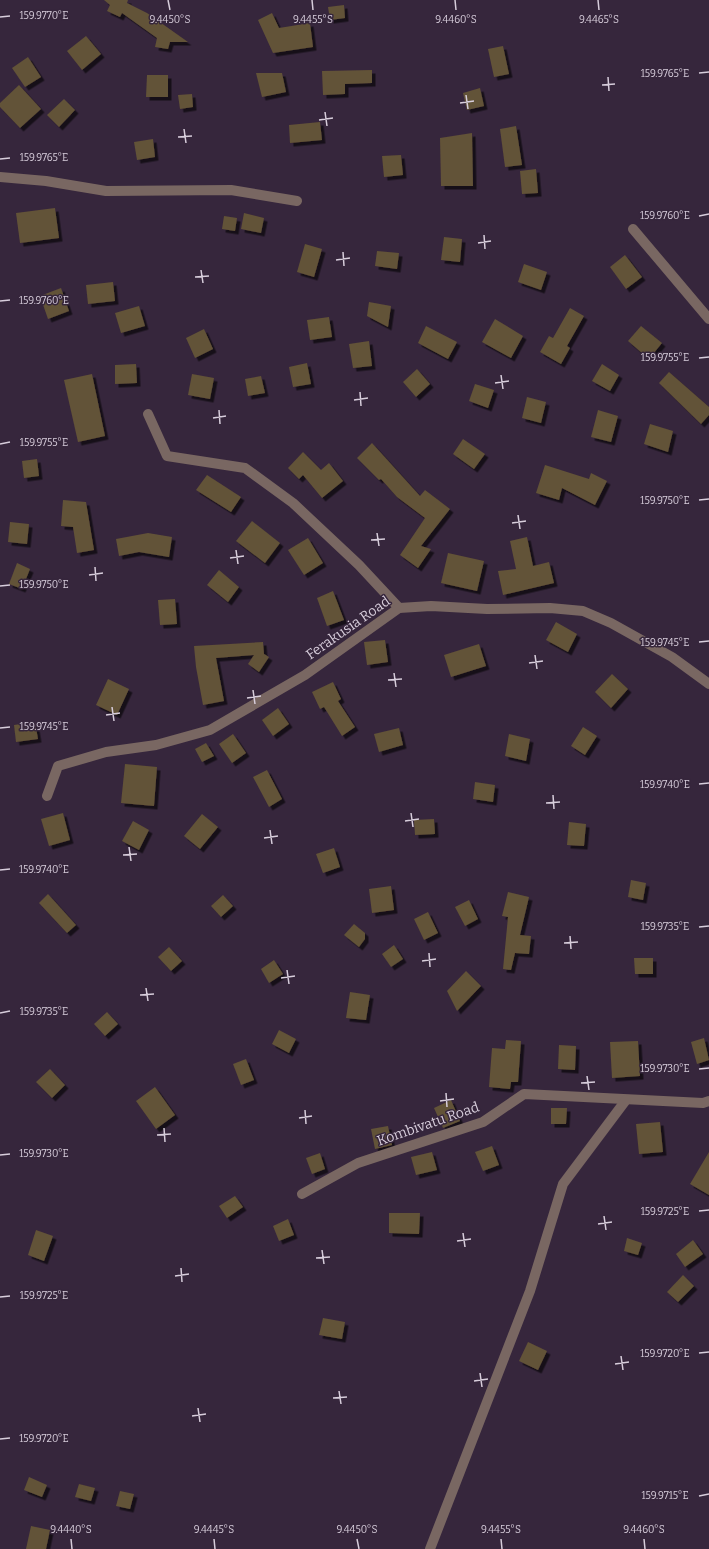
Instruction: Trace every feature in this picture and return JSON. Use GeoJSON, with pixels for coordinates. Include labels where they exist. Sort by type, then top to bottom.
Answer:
{"type":"FeatureCollection","features":[{"type":"Feature","properties":{"kind":"street"},"geometry":{"type":"LineString","coordinates":[[0,177],[46,181],[106,191],[231,190],[297,201]]}},
{"type":"Feature","properties":{"kind":"street"},"geometry":{"type":"LineString","coordinates":[[633,229],[709,319]]}},
{"type":"Feature","properties":{"kind":"street"},"geometry":{"type":"LineString","coordinates":[[148,414],[167,456],[245,468],[293,503],[359,565],[399,608]]}},
{"type":"Feature","properties":{"kind":"street","name":"Ferakusia Road"},"geometry":{"type":"LineString","coordinates":[[47,796],[58,766],[106,752],[156,745],[210,730],[305,675],[399,608],[431,606],[487,609],[550,608],[583,611],[612,623],[672,657],[709,684]]}},
{"type":"Feature","properties":{"kind":"street","name":"Kombivatu Road"},"geometry":{"type":"LineString","coordinates":[[302,1194],[358,1163],[483,1122],[524,1094],[703,1103],[709,1101]]}},
{"type":"Feature","properties":{"kind":"street"},"geometry":{"type":"LineString","coordinates":[[430,1549],[530,1291],[563,1184],[626,1100]]}},
{"type":"Feature","properties":{"kind":"building"},"geometry":{"type":"Polygon","coordinates":[[[104,0],[128,0],[127,3],[147,13],[188,42],[170,42],[168,49],[155,47],[157,38],[122,13],[120,17],[107,11],[110,5],[104,0]]]}},
{"type":"Feature","properties":{"kind":"building"},"geometry":{"type":"Polygon","coordinates":[[[344,5],[345,18],[330,20],[328,7],[344,5]]]}},
{"type":"Feature","properties":{"kind":"building"},"geometry":{"type":"Polygon","coordinates":[[[272,13],[279,28],[310,23],[313,47],[273,53],[258,20],[272,13]]]}},
{"type":"Feature","properties":{"kind":"building"},"geometry":{"type":"Polygon","coordinates":[[[86,36],[101,54],[82,70],[67,51],[86,36]]]}},
{"type":"Feature","properties":{"kind":"building"},"geometry":{"type":"Polygon","coordinates":[[[503,46],[509,74],[494,77],[488,49],[503,46]]]}},
{"type":"Feature","properties":{"kind":"building"},"geometry":{"type":"Polygon","coordinates":[[[28,57],[41,77],[25,87],[12,68],[28,57]]]}},
{"type":"Feature","properties":{"kind":"building"},"geometry":{"type":"Polygon","coordinates":[[[372,70],[372,83],[345,84],[345,94],[323,95],[322,71],[372,70]]]}},
{"type":"Feature","properties":{"kind":"building"},"geometry":{"type":"Polygon","coordinates":[[[256,73],[282,73],[286,92],[262,97],[256,73]]]}},
{"type":"Feature","properties":{"kind":"building"},"geometry":{"type":"Polygon","coordinates":[[[147,75],[168,75],[168,97],[146,97],[147,75]]]}},
{"type":"Feature","properties":{"kind":"building"},"geometry":{"type":"Polygon","coordinates":[[[19,85],[41,109],[20,128],[0,107],[0,103],[19,85]]]}},
{"type":"Feature","properties":{"kind":"building"},"geometry":{"type":"Polygon","coordinates":[[[480,88],[484,106],[467,110],[463,93],[480,88]]]}},
{"type":"Feature","properties":{"kind":"building"},"geometry":{"type":"Polygon","coordinates":[[[192,94],[193,107],[180,109],[178,95],[192,94]]]}},
{"type":"Feature","properties":{"kind":"building"},"geometry":{"type":"Polygon","coordinates":[[[64,99],[75,110],[59,127],[47,115],[64,99]]]}},
{"type":"Feature","properties":{"kind":"building"},"geometry":{"type":"Polygon","coordinates":[[[320,122],[322,140],[290,143],[289,125],[320,122]]]}},
{"type":"Feature","properties":{"kind":"building"},"geometry":{"type":"Polygon","coordinates":[[[516,126],[522,165],[505,167],[500,129],[516,126]]]}},
{"type":"Feature","properties":{"kind":"building"},"geometry":{"type":"Polygon","coordinates":[[[472,133],[473,186],[441,186],[440,138],[472,133]]]}},
{"type":"Feature","properties":{"kind":"building"},"geometry":{"type":"Polygon","coordinates":[[[153,139],[155,157],[137,160],[134,142],[153,139]]]}},
{"type":"Feature","properties":{"kind":"building"},"geometry":{"type":"Polygon","coordinates":[[[401,155],[403,175],[384,177],[382,156],[401,155]]]}},
{"type":"Feature","properties":{"kind":"building"},"geometry":{"type":"Polygon","coordinates":[[[536,169],[538,193],[522,194],[520,171],[536,169]]]}},
{"type":"Feature","properties":{"kind":"building"},"geometry":{"type":"Polygon","coordinates":[[[55,208],[59,238],[20,243],[16,213],[55,208]]]}},
{"type":"Feature","properties":{"kind":"building"},"geometry":{"type":"Polygon","coordinates":[[[244,213],[264,218],[261,233],[241,229],[244,213]]]}},
{"type":"Feature","properties":{"kind":"building"},"geometry":{"type":"Polygon","coordinates":[[[224,216],[237,218],[235,231],[222,229],[224,216]]]}},
{"type":"Feature","properties":{"kind":"building"},"geometry":{"type":"Polygon","coordinates":[[[444,237],[462,239],[460,262],[441,260],[444,237]]]}},
{"type":"Feature","properties":{"kind":"building"},"geometry":{"type":"Polygon","coordinates":[[[305,244],[322,249],[314,277],[297,272],[305,244]]]}},
{"type":"Feature","properties":{"kind":"building"},"geometry":{"type":"Polygon","coordinates":[[[377,251],[399,253],[397,269],[375,266],[377,251]]]}},
{"type":"Feature","properties":{"kind":"building"},"geometry":{"type":"Polygon","coordinates":[[[625,255],[642,277],[626,289],[610,267],[625,255]]]}},
{"type":"Feature","properties":{"kind":"building"},"geometry":{"type":"Polygon","coordinates":[[[524,264],[547,272],[541,290],[518,282],[524,264]]]}},
{"type":"Feature","properties":{"kind":"building"},"geometry":{"type":"Polygon","coordinates":[[[113,282],[115,301],[88,304],[86,285],[113,282]]]}},
{"type":"Feature","properties":{"kind":"building"},"geometry":{"type":"Polygon","coordinates":[[[61,288],[69,311],[48,319],[40,296],[61,288]]]}},
{"type":"Feature","properties":{"kind":"building"},"geometry":{"type":"Polygon","coordinates":[[[369,302],[391,306],[388,327],[367,316],[369,302]]]}},
{"type":"Feature","properties":{"kind":"building"},"geometry":{"type":"Polygon","coordinates":[[[139,306],[145,326],[121,333],[115,313],[139,306]]]}},
{"type":"Feature","properties":{"kind":"building"},"geometry":{"type":"Polygon","coordinates":[[[570,308],[584,316],[567,346],[570,348],[561,364],[540,352],[549,336],[553,338],[570,308]]]}},
{"type":"Feature","properties":{"kind":"building"},"geometry":{"type":"Polygon","coordinates":[[[329,317],[332,337],[310,340],[307,320],[329,317]]]}},
{"type":"Feature","properties":{"kind":"building"},"geometry":{"type":"Polygon","coordinates":[[[495,319],[523,336],[511,358],[482,342],[495,319]]]}},
{"type":"Feature","properties":{"kind":"building"},"geometry":{"type":"Polygon","coordinates":[[[426,326],[457,342],[448,359],[418,343],[426,326]]]}},
{"type":"Feature","properties":{"kind":"building"},"geometry":{"type":"Polygon","coordinates":[[[641,326],[662,343],[649,359],[628,341],[641,326]]]}},
{"type":"Feature","properties":{"kind":"building"},"geometry":{"type":"Polygon","coordinates":[[[204,329],[213,349],[195,358],[186,338],[204,329]]]}},
{"type":"Feature","properties":{"kind":"building"},"geometry":{"type":"Polygon","coordinates":[[[369,341],[372,366],[353,368],[349,344],[369,341]]]}},
{"type":"Feature","properties":{"kind":"building"},"geometry":{"type":"Polygon","coordinates":[[[307,363],[311,384],[293,387],[289,367],[307,363]]]}},
{"type":"Feature","properties":{"kind":"building"},"geometry":{"type":"Polygon","coordinates":[[[136,364],[137,383],[115,384],[115,365],[136,364]]]}},
{"type":"Feature","properties":{"kind":"building"},"geometry":{"type":"Polygon","coordinates":[[[602,364],[619,375],[610,391],[592,381],[602,364]]]}},
{"type":"Feature","properties":{"kind":"building"},"geometry":{"type":"Polygon","coordinates":[[[417,369],[430,384],[416,397],[403,382],[417,369]]]}},
{"type":"Feature","properties":{"kind":"building"},"geometry":{"type":"Polygon","coordinates":[[[669,372],[709,407],[709,415],[701,424],[659,383],[669,372]]]}},
{"type":"Feature","properties":{"kind":"building"},"geometry":{"type":"Polygon","coordinates":[[[92,374],[105,436],[78,442],[64,380],[92,374]]]}},
{"type":"Feature","properties":{"kind":"building"},"geometry":{"type":"Polygon","coordinates":[[[192,374],[214,378],[210,399],[188,395],[192,374]]]}},
{"type":"Feature","properties":{"kind":"building"},"geometry":{"type":"Polygon","coordinates":[[[261,376],[265,393],[248,396],[245,379],[261,376]]]}},
{"type":"Feature","properties":{"kind":"building"},"geometry":{"type":"Polygon","coordinates":[[[475,384],[494,390],[488,408],[469,401],[475,384]]]}},
{"type":"Feature","properties":{"kind":"building"},"geometry":{"type":"Polygon","coordinates":[[[527,397],[546,402],[541,423],[522,418],[527,397]]]}},
{"type":"Feature","properties":{"kind":"building"},"geometry":{"type":"Polygon","coordinates":[[[598,410],[618,416],[611,442],[591,437],[598,410]]]}},
{"type":"Feature","properties":{"kind":"building"},"geometry":{"type":"Polygon","coordinates":[[[650,424],[673,431],[668,452],[644,444],[650,424]]]}},
{"type":"Feature","properties":{"kind":"building"},"geometry":{"type":"Polygon","coordinates":[[[463,439],[485,454],[474,469],[453,454],[463,439]]]}},
{"type":"Feature","properties":{"kind":"building"},"geometry":{"type":"Polygon","coordinates":[[[372,443],[420,496],[425,490],[450,509],[421,546],[431,549],[418,568],[400,555],[425,518],[397,497],[381,479],[379,480],[357,458],[372,443]]]}},
{"type":"Feature","properties":{"kind":"building"},"geometry":{"type":"Polygon","coordinates":[[[303,452],[321,470],[329,463],[343,481],[322,498],[303,475],[299,479],[288,468],[303,452]]]}},
{"type":"Feature","properties":{"kind":"building"},"geometry":{"type":"Polygon","coordinates":[[[37,459],[39,476],[24,478],[22,461],[37,459]]]}},
{"type":"Feature","properties":{"kind":"building"},"geometry":{"type":"Polygon","coordinates":[[[545,465],[589,479],[591,473],[607,481],[595,505],[562,488],[559,500],[536,493],[545,465]]]}},
{"type":"Feature","properties":{"kind":"building"},"geometry":{"type":"Polygon","coordinates":[[[207,475],[241,497],[231,512],[196,490],[207,475]]]}},
{"type":"Feature","properties":{"kind":"building"},"geometry":{"type":"Polygon","coordinates":[[[63,500],[86,502],[94,550],[77,553],[73,527],[61,526],[63,500]]]}},
{"type":"Feature","properties":{"kind":"building"},"geometry":{"type":"Polygon","coordinates":[[[252,521],[280,543],[265,563],[236,541],[252,521]]]}},
{"type":"Feature","properties":{"kind":"building"},"geometry":{"type":"Polygon","coordinates":[[[10,522],[29,524],[27,544],[8,542],[10,522]]]}},
{"type":"Feature","properties":{"kind":"building"},"geometry":{"type":"Polygon","coordinates":[[[148,533],[172,537],[169,557],[139,552],[119,556],[116,539],[148,533]]]}},
{"type":"Feature","properties":{"kind":"building"},"geometry":{"type":"Polygon","coordinates":[[[527,537],[533,566],[549,562],[554,583],[503,595],[498,571],[516,569],[510,541],[527,537]]]}},
{"type":"Feature","properties":{"kind":"building"},"geometry":{"type":"Polygon","coordinates":[[[308,538],[323,563],[304,575],[288,550],[308,538]]]}},
{"type":"Feature","properties":{"kind":"building"},"geometry":{"type":"Polygon","coordinates":[[[448,553],[484,561],[477,591],[441,583],[448,553]]]}},
{"type":"Feature","properties":{"kind":"building"},"geometry":{"type":"Polygon","coordinates":[[[17,563],[30,569],[22,589],[9,584],[17,563]]]}},
{"type":"Feature","properties":{"kind":"building"},"geometry":{"type":"Polygon","coordinates":[[[219,570],[239,587],[228,602],[207,585],[219,570]]]}},
{"type":"Feature","properties":{"kind":"building"},"geometry":{"type":"Polygon","coordinates":[[[333,591],[344,620],[327,626],[317,598],[333,591]]]}},
{"type":"Feature","properties":{"kind":"building"},"geometry":{"type":"Polygon","coordinates":[[[175,599],[177,624],[160,625],[158,600],[175,599]]]}},
{"type":"Feature","properties":{"kind":"building"},"geometry":{"type":"Polygon","coordinates":[[[556,622],[577,634],[568,652],[546,640],[556,622]]]}},
{"type":"Feature","properties":{"kind":"building"},"geometry":{"type":"Polygon","coordinates":[[[385,640],[388,662],[367,665],[364,642],[385,640]]]}},
{"type":"Feature","properties":{"kind":"building"},"geometry":{"type":"Polygon","coordinates":[[[263,642],[264,654],[269,657],[259,672],[248,664],[254,655],[216,658],[224,701],[203,705],[194,646],[263,642]]]}},
{"type":"Feature","properties":{"kind":"building"},"geometry":{"type":"Polygon","coordinates":[[[479,644],[486,666],[451,677],[444,655],[479,644]]]}},
{"type":"Feature","properties":{"kind":"building"},"geometry":{"type":"Polygon","coordinates":[[[612,674],[628,689],[611,708],[595,692],[612,674]]]}},
{"type":"Feature","properties":{"kind":"building"},"geometry":{"type":"Polygon","coordinates":[[[108,679],[129,689],[117,715],[96,705],[108,679]]]}},
{"type":"Feature","properties":{"kind":"building"},"geometry":{"type":"Polygon","coordinates":[[[333,682],[341,699],[338,701],[355,727],[342,736],[324,707],[320,709],[312,692],[333,682]]]}},
{"type":"Feature","properties":{"kind":"building"},"geometry":{"type":"Polygon","coordinates":[[[278,708],[289,724],[273,736],[262,720],[278,708]]]}},
{"type":"Feature","properties":{"kind":"building"},"geometry":{"type":"Polygon","coordinates":[[[35,722],[38,739],[16,742],[14,725],[35,722]]]}},
{"type":"Feature","properties":{"kind":"building"},"geometry":{"type":"Polygon","coordinates":[[[583,727],[597,736],[585,755],[571,746],[583,727]]]}},
{"type":"Feature","properties":{"kind":"building"},"geometry":{"type":"Polygon","coordinates":[[[399,728],[403,745],[379,752],[374,734],[399,728]]]}},
{"type":"Feature","properties":{"kind":"building"},"geometry":{"type":"Polygon","coordinates":[[[233,734],[246,753],[232,763],[219,744],[233,734]]]}},
{"type":"Feature","properties":{"kind":"building"},"geometry":{"type":"Polygon","coordinates":[[[509,734],[530,739],[526,761],[505,756],[509,734]]]}},
{"type":"Feature","properties":{"kind":"building"},"geometry":{"type":"Polygon","coordinates":[[[206,743],[214,756],[202,762],[195,749],[206,743]]]}},
{"type":"Feature","properties":{"kind":"building"},"geometry":{"type":"Polygon","coordinates":[[[125,764],[157,767],[154,806],[121,803],[125,764]]]}},
{"type":"Feature","properties":{"kind":"building"},"geometry":{"type":"Polygon","coordinates":[[[267,770],[282,799],[269,807],[253,777],[267,770]]]}},
{"type":"Feature","properties":{"kind":"building"},"geometry":{"type":"Polygon","coordinates":[[[475,782],[495,785],[493,802],[473,799],[475,782]]]}},
{"type":"Feature","properties":{"kind":"building"},"geometry":{"type":"Polygon","coordinates":[[[63,813],[70,840],[49,846],[41,819],[63,813]]]}},
{"type":"Feature","properties":{"kind":"building"},"geometry":{"type":"Polygon","coordinates":[[[202,814],[218,827],[200,849],[184,836],[202,814]]]}},
{"type":"Feature","properties":{"kind":"building"},"geometry":{"type":"Polygon","coordinates":[[[434,819],[435,834],[415,835],[414,820],[434,819]]]}},
{"type":"Feature","properties":{"kind":"building"},"geometry":{"type":"Polygon","coordinates":[[[133,821],[149,830],[139,850],[122,841],[133,821]]]}},
{"type":"Feature","properties":{"kind":"building"},"geometry":{"type":"Polygon","coordinates":[[[569,822],[586,824],[584,846],[567,845],[569,822]]]}},
{"type":"Feature","properties":{"kind":"building"},"geometry":{"type":"Polygon","coordinates":[[[334,848],[340,867],[323,873],[316,854],[334,848]]]}},
{"type":"Feature","properties":{"kind":"building"},"geometry":{"type":"Polygon","coordinates":[[[631,880],[646,883],[643,900],[628,897],[631,880]]]}},
{"type":"Feature","properties":{"kind":"building"},"geometry":{"type":"Polygon","coordinates":[[[391,886],[394,910],[372,913],[369,889],[391,886]]]}},
{"type":"Feature","properties":{"kind":"building"},"geometry":{"type":"Polygon","coordinates":[[[508,892],[529,897],[520,935],[531,936],[529,954],[515,953],[511,970],[503,969],[508,917],[502,916],[508,892]]]}},
{"type":"Feature","properties":{"kind":"building"},"geometry":{"type":"Polygon","coordinates":[[[48,894],[76,925],[67,933],[39,903],[48,894]]]}},
{"type":"Feature","properties":{"kind":"building"},"geometry":{"type":"Polygon","coordinates":[[[223,895],[233,906],[221,917],[211,906],[223,895]]]}},
{"type":"Feature","properties":{"kind":"building"},"geometry":{"type":"Polygon","coordinates":[[[469,900],[478,919],[465,926],[455,907],[469,900]]]}},
{"type":"Feature","properties":{"kind":"building"},"geometry":{"type":"Polygon","coordinates":[[[428,912],[438,933],[424,940],[414,919],[428,912]]]}},
{"type":"Feature","properties":{"kind":"building"},"geometry":{"type":"Polygon","coordinates":[[[354,924],[365,933],[365,939],[359,947],[344,935],[354,924]]]}},
{"type":"Feature","properties":{"kind":"building"},"geometry":{"type":"Polygon","coordinates":[[[394,945],[403,959],[391,967],[382,954],[394,945]]]}},
{"type":"Feature","properties":{"kind":"building"},"geometry":{"type":"Polygon","coordinates":[[[169,947],[182,961],[171,971],[158,957],[169,947]]]}},
{"type":"Feature","properties":{"kind":"building"},"geometry":{"type":"Polygon","coordinates":[[[634,958],[653,958],[653,974],[635,974],[634,958]]]}},
{"type":"Feature","properties":{"kind":"building"},"geometry":{"type":"Polygon","coordinates":[[[274,960],[283,974],[269,983],[261,969],[274,960]]]}},
{"type":"Feature","properties":{"kind":"building"},"geometry":{"type":"Polygon","coordinates":[[[466,971],[481,986],[457,1011],[447,991],[466,971]]]}},
{"type":"Feature","properties":{"kind":"building"},"geometry":{"type":"Polygon","coordinates":[[[350,992],[370,995],[366,1020],[346,1018],[350,992]]]}},
{"type":"Feature","properties":{"kind":"building"},"geometry":{"type":"Polygon","coordinates":[[[107,1012],[118,1024],[105,1036],[94,1024],[107,1012]]]}},
{"type":"Feature","properties":{"kind":"building"},"geometry":{"type":"Polygon","coordinates":[[[279,1030],[296,1039],[289,1053],[272,1044],[279,1030]]]}},
{"type":"Feature","properties":{"kind":"building"},"geometry":{"type":"Polygon","coordinates":[[[704,1038],[709,1060],[697,1064],[691,1042],[704,1038]]]}},
{"type":"Feature","properties":{"kind":"building"},"geometry":{"type":"Polygon","coordinates":[[[506,1040],[521,1041],[518,1082],[511,1082],[510,1089],[489,1087],[492,1048],[505,1049],[506,1040]]]}},
{"type":"Feature","properties":{"kind":"building"},"geometry":{"type":"Polygon","coordinates":[[[638,1041],[640,1076],[612,1078],[610,1042],[638,1041]]]}},
{"type":"Feature","properties":{"kind":"building"},"geometry":{"type":"Polygon","coordinates":[[[559,1045],[576,1046],[575,1070],[558,1069],[559,1045]]]}},
{"type":"Feature","properties":{"kind":"building"},"geometry":{"type":"Polygon","coordinates":[[[246,1059],[254,1080],[241,1085],[233,1064],[246,1059]]]}},
{"type":"Feature","properties":{"kind":"building"},"geometry":{"type":"Polygon","coordinates":[[[50,1069],[65,1085],[52,1098],[36,1082],[50,1069]]]}},
{"type":"Feature","properties":{"kind":"building"},"geometry":{"type":"Polygon","coordinates":[[[155,1087],[175,1115],[156,1129],[136,1101],[155,1087]]]}},
{"type":"Feature","properties":{"kind":"building"},"geometry":{"type":"Polygon","coordinates":[[[451,1100],[460,1121],[443,1128],[434,1108],[451,1100]]]}},
{"type":"Feature","properties":{"kind":"building"},"geometry":{"type":"Polygon","coordinates":[[[551,1108],[567,1108],[566,1124],[551,1124],[551,1108]]]}},
{"type":"Feature","properties":{"kind":"building"},"geometry":{"type":"Polygon","coordinates":[[[660,1122],[663,1152],[639,1154],[636,1124],[660,1122]]]}},
{"type":"Feature","properties":{"kind":"building"},"geometry":{"type":"Polygon","coordinates":[[[388,1126],[392,1145],[375,1149],[371,1129],[388,1126]]]}},
{"type":"Feature","properties":{"kind":"building"},"geometry":{"type":"Polygon","coordinates":[[[492,1146],[499,1165],[483,1171],[475,1152],[492,1146]]]}},
{"type":"Feature","properties":{"kind":"building"},"geometry":{"type":"Polygon","coordinates":[[[432,1152],[437,1170],[416,1175],[411,1157],[432,1152]]]}},
{"type":"Feature","properties":{"kind":"building"},"geometry":{"type":"Polygon","coordinates":[[[709,1152],[709,1195],[690,1184],[709,1152]]]}},
{"type":"Feature","properties":{"kind":"building"},"geometry":{"type":"Polygon","coordinates":[[[320,1153],[325,1169],[312,1174],[306,1158],[320,1153]]]}},
{"type":"Feature","properties":{"kind":"building"},"geometry":{"type":"Polygon","coordinates":[[[235,1196],[243,1207],[227,1218],[219,1206],[235,1196]]]}},
{"type":"Feature","properties":{"kind":"building"},"geometry":{"type":"Polygon","coordinates":[[[389,1213],[420,1213],[419,1234],[389,1233],[389,1213]]]}},
{"type":"Feature","properties":{"kind":"building"},"geometry":{"type":"Polygon","coordinates":[[[288,1219],[294,1235],[279,1241],[273,1226],[288,1219]]]}},
{"type":"Feature","properties":{"kind":"building"},"geometry":{"type":"Polygon","coordinates":[[[36,1230],[53,1236],[44,1261],[28,1255],[36,1230]]]}},
{"type":"Feature","properties":{"kind":"building"},"geometry":{"type":"Polygon","coordinates":[[[627,1238],[642,1243],[638,1255],[624,1251],[627,1238]]]}},
{"type":"Feature","properties":{"kind":"building"},"geometry":{"type":"Polygon","coordinates":[[[693,1240],[703,1254],[685,1267],[676,1254],[693,1240]]]}},
{"type":"Feature","properties":{"kind":"building"},"geometry":{"type":"Polygon","coordinates":[[[683,1275],[694,1286],[678,1302],[667,1292],[683,1275]]]}},
{"type":"Feature","properties":{"kind":"building"},"geometry":{"type":"Polygon","coordinates":[[[323,1318],[345,1322],[342,1339],[319,1335],[323,1318]]]}},
{"type":"Feature","properties":{"kind":"building"},"geometry":{"type":"Polygon","coordinates":[[[528,1342],[547,1351],[538,1370],[519,1361],[528,1342]]]}},
{"type":"Feature","properties":{"kind":"building"},"geometry":{"type":"Polygon","coordinates":[[[29,1477],[47,1485],[42,1497],[24,1490],[29,1477]]]}},
{"type":"Feature","properties":{"kind":"building"},"geometry":{"type":"Polygon","coordinates":[[[79,1484],[95,1488],[91,1501],[75,1497],[79,1484]]]}},
{"type":"Feature","properties":{"kind":"building"},"geometry":{"type":"Polygon","coordinates":[[[120,1491],[134,1494],[130,1509],[116,1506],[120,1491]]]}},
{"type":"Feature","properties":{"kind":"building"},"geometry":{"type":"Polygon","coordinates":[[[31,1526],[50,1530],[46,1549],[26,1549],[31,1526]]]}}]}
